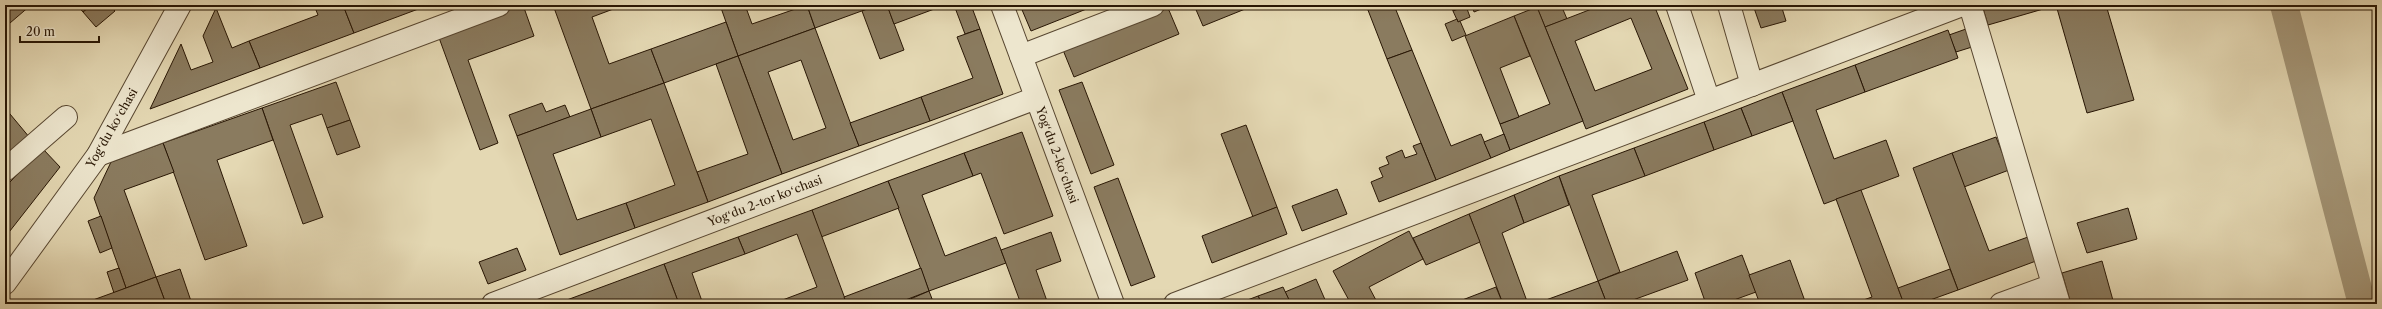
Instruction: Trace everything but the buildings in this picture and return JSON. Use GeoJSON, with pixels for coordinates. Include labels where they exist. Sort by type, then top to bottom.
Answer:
{"type":"FeatureCollection","features":[{"type":"Feature","properties":{"kind":"street","name":"Yogʻdu koʻchasi"},"geometry":{"type":"LineString","coordinates":[[5,283],[98,155],[180,5]]}},
{"type":"Feature","properties":{"kind":"street"},"geometry":{"type":"LineString","coordinates":[[98,155],[499,5]]}},
{"type":"Feature","properties":{"kind":"street","name":"Yogʻdu 2-koʻchasi"},"geometry":{"type":"LineString","coordinates":[[1002,5],[1113,304]]}},
{"type":"Feature","properties":{"kind":"street"},"geometry":{"type":"LineString","coordinates":[[1021,56],[1153,5]]}},
{"type":"Feature","properties":{"kind":"street"},"geometry":{"type":"LineString","coordinates":[[1677,5],[1709,101]]}},
{"type":"Feature","properties":{"kind":"street"},"geometry":{"type":"LineString","coordinates":[[1729,5],[1752,85]]}},
{"type":"Feature","properties":{"kind":"street"},"geometry":{"type":"LineString","coordinates":[[1175,304],[1962,5]]}},
{"type":"Feature","properties":{"kind":"street"},"geometry":{"type":"LineString","coordinates":[[1970,5],[2056,295],[2001,304]]}},
{"type":"Feature","properties":{"kind":"street","name":"Yogʻdu 2-tor koʻchasi"},"geometry":{"type":"LineString","coordinates":[[493,304],[1036,98]]}},
{"type":"Feature","properties":{"kind":"street"},"geometry":{"type":"LineString","coordinates":[[5,170],[66,117]]}},
{"type":"Feature","properties":{"kind":"waterway"},"geometry":{"type":"LineString","coordinates":[[2284,5],[2362,304]]}}]}
